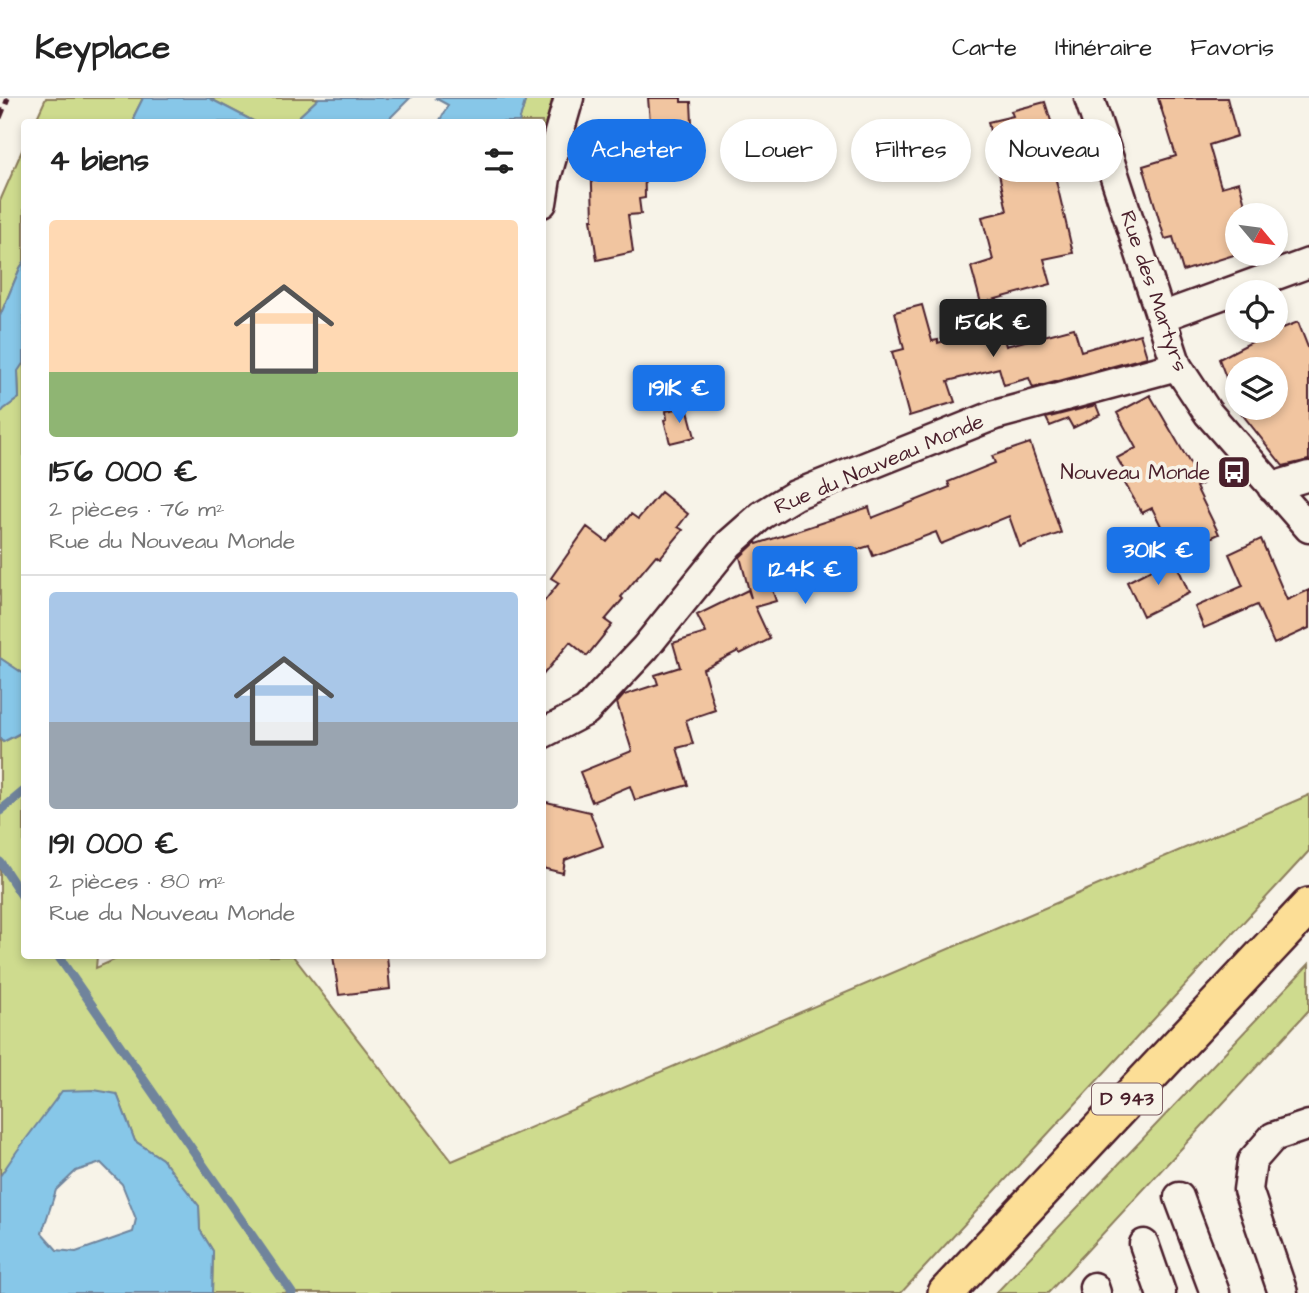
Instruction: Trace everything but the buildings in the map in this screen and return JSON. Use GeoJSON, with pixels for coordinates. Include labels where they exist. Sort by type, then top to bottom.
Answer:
{"type":"FeatureCollection","features":[{"type":"Feature","properties":{"kind":"main road","name":"D 943"},"geometry":{"type":"LineString","coordinates":[[946,1293],[1309,906]]}},
{"type":"Feature","properties":{"kind":"street"},"geometry":{"type":"LineString","coordinates":[[546,178],[569,98]]}},
{"type":"Feature","properties":{"kind":"street","name":"Rue des Martyrs"},"geometry":{"type":"LineString","coordinates":[[1089,98],[1177,366],[1208,413],[1309,528]]}},
{"type":"Feature","properties":{"kind":"street"},"geometry":{"type":"LineString","coordinates":[[1161,317],[1309,264]]}},
{"type":"Feature","properties":{"kind":"street","name":"Rue du Nouveau Monde"},"geometry":{"type":"LineString","coordinates":[[546,732],[586,711],[645,648],[729,544],[762,514],[795,495],[995,415],[1177,366]]}},
{"type":"Feature","properties":{"kind":"street"},"geometry":{"type":"LineString","coordinates":[[1272,487],[1309,476]]}},
{"type":"Feature","properties":{"kind":"street"},"geometry":{"type":"LineString","coordinates":[[1283,1293],[1248,1190],[1252,1161],[1273,1137],[1309,1125]]}},
{"type":"Feature","properties":{"kind":"street"},"geometry":{"type":"LineString","coordinates":[[1179,1197],[1215,1293]]}},
{"type":"Feature","properties":{"kind":"street"},"geometry":{"type":"LineString","coordinates":[[1144,1244],[1161,1293]]}},
{"type":"Feature","properties":{"kind":"green space"},"geometry":{"type":"Polygon","coordinates":[[[46,98],[143,98],[134,119],[36,119],[46,98]]]}},
{"type":"Feature","properties":{"kind":"green space"},"geometry":{"type":"Polygon","coordinates":[[[209,98],[319,98],[296,119],[249,119],[209,98]]]}},
{"type":"Feature","properties":{"kind":"green space"},"geometry":{"type":"Polygon","coordinates":[[[526,98],[553,98],[546,122],[546,119],[520,119],[526,98]]]}},
{"type":"Feature","properties":{"kind":"green space"},"geometry":{"type":"Polygon","coordinates":[[[21,153],[21,266],[0,316],[0,201],[21,153]]]}},
{"type":"Feature","properties":{"kind":"green space"},"geometry":{"type":"Polygon","coordinates":[[[21,366],[21,672],[0,658],[0,414],[19,398],[18,370],[21,366]]]}},
{"type":"Feature","properties":{"kind":"green space"},"geometry":{"type":"Polygon","coordinates":[[[21,733],[21,959],[97,959],[96,968],[116,959],[295,959],[452,1161],[1309,795],[1309,851],[901,1293],[212,1293],[213,1251],[200,1230],[199,1206],[162,1159],[135,1141],[117,1094],[0,1176],[0,739],[3,742],[21,733]]]}},
{"type":"Feature","properties":{"kind":"green space"},"geometry":{"type":"Polygon","coordinates":[[[1309,964],[1309,1010],[1048,1293],[996,1293],[1309,964]]]}},
{"type":"Feature","properties":{"kind":"water"},"geometry":{"type":"Polygon","coordinates":[[[143,98],[209,98],[249,119],[134,119],[143,98]]]}},
{"type":"Feature","properties":{"kind":"water"},"geometry":{"type":"Polygon","coordinates":[[[319,98],[410,98],[389,119],[296,119],[319,98]]]}},
{"type":"Feature","properties":{"kind":"water"},"geometry":{"type":"Polygon","coordinates":[[[435,98],[526,98],[520,119],[441,119],[448,105],[435,98]]]}},
{"type":"Feature","properties":{"kind":"water"},"geometry":{"type":"Polygon","coordinates":[[[20,268],[19,398],[0,414],[0,316],[20,268]]]}},
{"type":"Feature","properties":{"kind":"water"},"geometry":{"type":"Polygon","coordinates":[[[0,658],[21,672],[21,733],[3,742],[0,739],[0,658]]]}},
{"type":"Feature","properties":{"kind":"water"},"geometry":{"type":"Polygon","coordinates":[[[94,1090],[117,1094],[135,1141],[162,1159],[199,1206],[200,1230],[213,1251],[212,1293],[0,1293],[0,1176],[62,1091],[94,1090]],[[101,1163],[76,1171],[56,1190],[42,1233],[57,1250],[76,1252],[133,1232],[136,1219],[122,1184],[101,1163]]]}},
{"type":"Feature","properties":{"kind":"waterway"},"geometry":{"type":"LineString","coordinates":[[0,811],[21,794]]}},
{"type":"Feature","properties":{"kind":"waterway"},"geometry":{"type":"LineString","coordinates":[[0,862],[21,894]]}},
{"type":"Feature","properties":{"kind":"waterway"},"geometry":{"type":"LineString","coordinates":[[60,959],[292,1293]]}},
{"type":"Feature","properties":{"kind":"railway"},"geometry":{"type":"LineString","coordinates":[[0,118],[8,98]]}},
{"type":"Feature","properties":{"kind":"place","name":"Nouveau Monde"},"geometry":{"type":"Point","coordinates":[1234,472]}}]}
